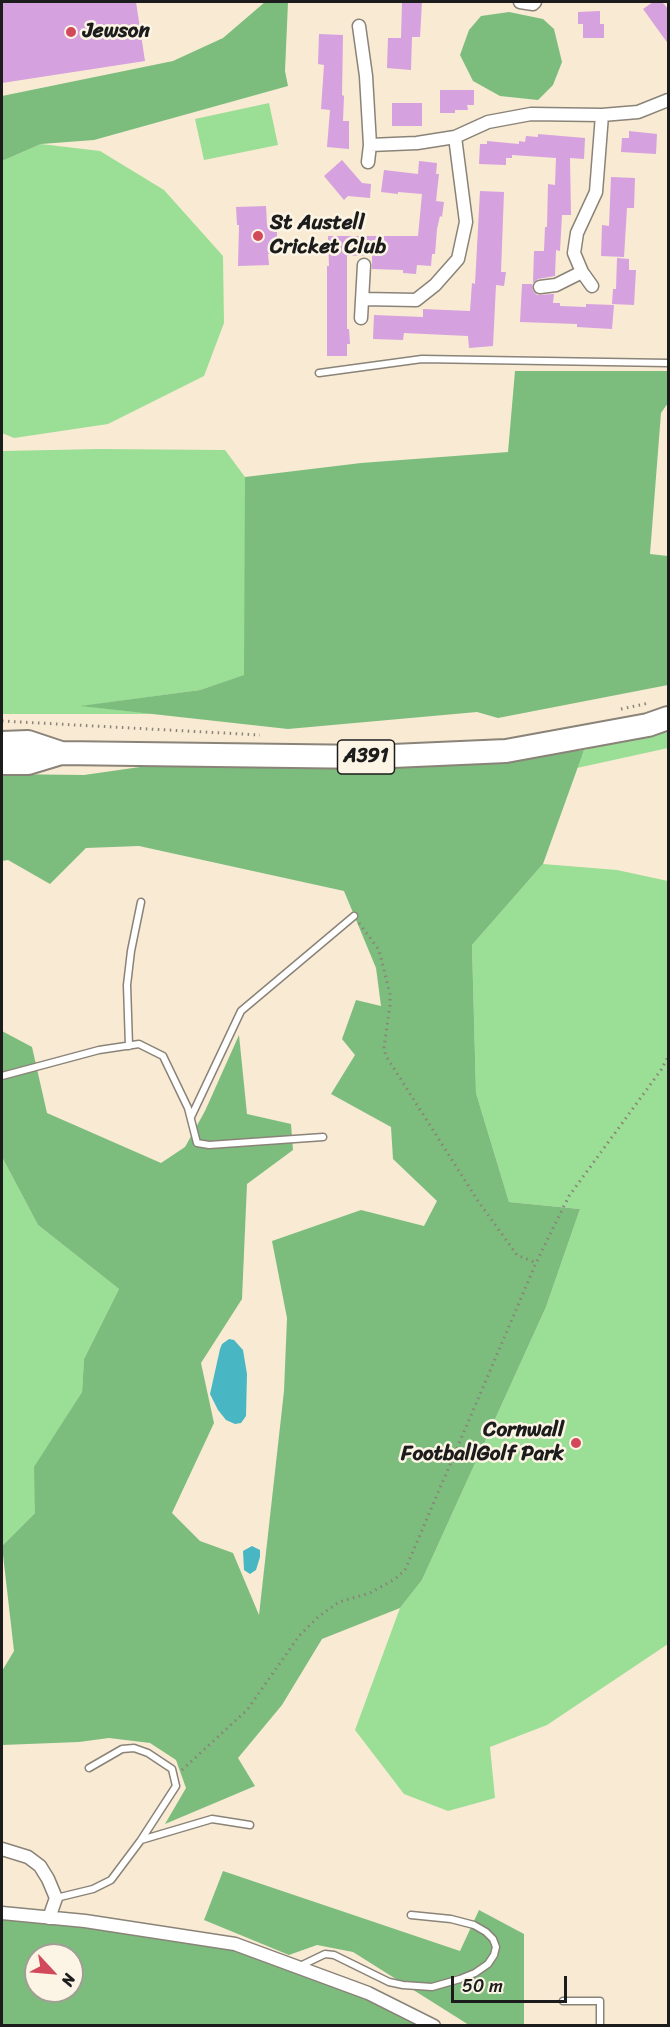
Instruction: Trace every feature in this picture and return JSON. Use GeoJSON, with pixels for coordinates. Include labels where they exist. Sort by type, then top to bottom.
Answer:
{"type":"FeatureCollection","features":[{"type":"Feature","properties":{"kind":"highway","name":"A391"},"geometry":{"type":"LineString","coordinates":[[2,763],[28,762],[61,753],[370,757],[506,751],[648,725],[664,710]]}},
{"type":"Feature","properties":{"kind":"highway","name":"A391"},"geometry":{"type":"LineString","coordinates":[[2,743],[28,742],[61,753]]}},
{"type":"Feature","properties":{"kind":"street"},"geometry":{"type":"LineString","coordinates":[[520,2],[535,2]]}},
{"type":"Feature","properties":{"kind":"street"},"geometry":{"type":"LineString","coordinates":[[359,26],[366,76],[370,145],[368,162]]}},
{"type":"Feature","properties":{"kind":"street"},"geometry":{"type":"LineString","coordinates":[[370,145],[417,143],[455,137],[488,122],[531,114],[602,115],[638,112],[669,100]]}},
{"type":"Feature","properties":{"kind":"street"},"geometry":{"type":"LineString","coordinates":[[592,286],[582,272],[574,253],[577,233],[596,192],[602,115]]}},
{"type":"Feature","properties":{"kind":"street"},"geometry":{"type":"LineString","coordinates":[[363,298],[416,300],[435,285],[458,259],[466,222],[455,137]]}},
{"type":"Feature","properties":{"kind":"street"},"geometry":{"type":"LineString","coordinates":[[361,318],[363,265]]}},
{"type":"Feature","properties":{"kind":"street"},"geometry":{"type":"LineString","coordinates":[[540,287],[556,285],[582,272]]}},
{"type":"Feature","properties":{"kind":"street"},"geometry":{"type":"LineString","coordinates":[[2,1849],[28,1857],[40,1866],[56,1898],[49,1918]]}},
{"type":"Feature","properties":{"kind":"street"},"geometry":{"type":"LineString","coordinates":[[2,1913],[85,1921],[235,1944],[368,1993],[434,2025]]}},
{"type":"Feature","properties":{"kind":"lane"},"geometry":{"type":"LineString","coordinates":[[320,373],[422,359],[669,363]]}},
{"type":"Feature","properties":{"kind":"lane"},"geometry":{"type":"LineString","coordinates":[[129,1046],[127,985],[141,902]]}},
{"type":"Feature","properties":{"kind":"lane"},"geometry":{"type":"LineString","coordinates":[[190,1117],[241,1011],[354,916]]}},
{"type":"Feature","properties":{"kind":"lane"},"geometry":{"type":"LineString","coordinates":[[2,1076],[99,1050],[140,1044],[163,1056],[174,1075],[197,1143],[209,1145],[323,1137]]}},
{"type":"Feature","properties":{"kind":"lane"},"geometry":{"type":"LineString","coordinates":[[56,1898],[93,1889],[111,1880],[141,1840],[177,1785],[171,1769],[148,1753],[134,1748],[122,1749],[89,1768]]}},
{"type":"Feature","properties":{"kind":"lane"},"geometry":{"type":"LineString","coordinates":[[141,1840],[212,1819],[250,1825]]}},
{"type":"Feature","properties":{"kind":"lane"},"geometry":{"type":"LineString","coordinates":[[298,1967],[326,1954],[334,1955],[389,1982],[432,1986],[475,1973],[488,1964],[494,1955],[496,1947],[492,1939],[486,1932],[474,1925],[451,1919],[411,1915]]}},
{"type":"Feature","properties":{"kind":"lane"},"geometry":{"type":"LineString","coordinates":[[563,2001],[600,2001],[600,2025]]}},
{"type":"Feature","properties":{"kind":"path"},"geometry":{"type":"LineString","coordinates":[[613,711],[664,710]]}},
{"type":"Feature","properties":{"kind":"path"},"geometry":{"type":"LineString","coordinates":[[2,721],[267,736]]}},
{"type":"Feature","properties":{"kind":"path"},"geometry":{"type":"LineString","coordinates":[[354,916],[379,950],[385,972],[390,1005],[384,1048],[386,1056],[478,1201],[517,1255],[536,1263]]}},
{"type":"Feature","properties":{"kind":"path"},"geometry":{"type":"LineString","coordinates":[[174,1777],[247,1710],[299,1636],[318,1617],[339,1602],[370,1593],[395,1580],[405,1570],[536,1263],[569,1196],[669,1057]]}},
{"type":"Feature","properties":{"kind":"green space"},"geometry":{"type":"Polygon","coordinates":[[[265,2],[288,2],[285,71],[288,86],[94,140],[41,144],[2,161],[2,96],[173,61],[223,38],[265,2]]]}},
{"type":"Feature","properties":{"kind":"green space"},"geometry":{"type":"Polygon","coordinates":[[[509,12],[543,19],[554,29],[562,62],[553,85],[538,100],[500,96],[473,81],[460,55],[469,30],[481,16],[509,12]]]}},
{"type":"Feature","properties":{"kind":"green space"},"geometry":{"type":"Polygon","coordinates":[[[269,103],[278,145],[204,160],[195,119],[269,103]]]}},
{"type":"Feature","properties":{"kind":"green space"},"geometry":{"type":"Polygon","coordinates":[[[41,144],[100,151],[164,190],[223,256],[224,323],[204,376],[108,424],[14,438],[2,433],[2,161],[41,144]]]}},
{"type":"Feature","properties":{"kind":"green space"},"geometry":{"type":"Polygon","coordinates":[[[515,371],[668,371],[668,403],[661,413],[650,554],[668,556],[668,685],[498,718],[477,712],[288,729],[80,706],[200,690],[244,675],[245,477],[361,463],[508,452],[515,371]]]}},
{"type":"Feature","properties":{"kind":"green space"},"geometry":{"type":"Polygon","coordinates":[[[225,450],[245,477],[245,675],[200,690],[83,706],[155,714],[2,714],[2,451],[225,450]]]}},
{"type":"Feature","properties":{"kind":"green space"},"geometry":{"type":"Polygon","coordinates":[[[668,728],[668,748],[577,768],[584,750],[668,728]]]}},
{"type":"Feature","properties":{"kind":"green space"},"geometry":{"type":"Polygon","coordinates":[[[584,750],[543,864],[472,945],[476,1093],[509,1202],[580,1209],[546,1307],[422,1580],[400,1608],[322,1639],[282,1705],[238,1758],[255,1786],[165,1824],[186,1788],[176,1760],[150,1743],[109,1738],[79,1742],[2,1745],[2,1671],[14,1651],[2,1546],[35,1513],[34,1467],[82,1392],[84,1359],[119,1289],[38,1225],[2,1157],[2,1031],[32,1047],[47,1113],[161,1163],[185,1147],[205,1111],[239,1035],[247,1114],[291,1124],[293,1150],[247,1184],[242,1299],[201,1363],[214,1423],[172,1513],[200,1541],[233,1553],[259,1615],[284,1391],[287,1318],[272,1241],[361,1210],[424,1226],[437,1201],[393,1159],[391,1127],[331,1094],[355,1055],[342,1039],[356,1000],[381,1006],[376,968],[344,891],[139,846],[86,848],[50,884],[8,860],[2,861],[2,774],[84,775],[147,766],[350,769],[459,763],[584,750]]]}},
{"type":"Feature","properties":{"kind":"green space","name":"Cornwall FootballGolf Park"},"geometry":{"type":"Polygon","coordinates":[[[543,864],[617,870],[668,881],[668,1644],[547,1725],[490,1747],[495,1798],[448,1811],[404,1794],[355,1730],[400,1608],[422,1580],[546,1307],[580,1209],[509,1202],[476,1093],[472,945],[543,864]]]}},
{"type":"Feature","properties":{"kind":"green space"},"geometry":{"type":"Polygon","coordinates":[[[2,1157],[38,1225],[119,1289],[84,1359],[82,1392],[35,1467],[35,1513],[2,1546],[2,1157]]]}},
{"type":"Feature","properties":{"kind":"green space"},"geometry":{"type":"Polygon","coordinates":[[[223,1871],[460,1951],[479,1910],[524,1934],[524,2025],[469,2025],[353,1952],[317,1945],[289,1955],[204,1920],[223,1871]]]}},
{"type":"Feature","properties":{"kind":"green space"},"geometry":{"type":"Polygon","coordinates":[[[2,1913],[235,1944],[439,2025],[2,2025],[2,1913]]]}},
{"type":"Feature","properties":{"kind":"water"},"geometry":{"type":"Polygon","coordinates":[[[229,1339],[234,1340],[243,1350],[247,1374],[246,1416],[241,1423],[235,1424],[226,1420],[210,1394],[220,1349],[222,1344],[229,1339]]]}},
{"type":"Feature","properties":{"kind":"water"},"geometry":{"type":"Polygon","coordinates":[[[252,1546],[260,1550],[260,1557],[256,1570],[250,1574],[244,1570],[243,1551],[252,1546]]]}},
{"type":"Feature","properties":{"kind":"building","name":"Jewson"},"geometry":{"type":"Polygon","coordinates":[[[2,2],[136,2],[145,61],[2,83],[2,2]]]}},
{"type":"Feature","properties":{"kind":"building"},"geometry":{"type":"Polygon","coordinates":[[[402,2],[422,2],[420,37],[412,37],[411,70],[387,68],[388,38],[401,38],[402,2]]]}},
{"type":"Feature","properties":{"kind":"building"},"geometry":{"type":"Polygon","coordinates":[[[653,2],[662,2],[669,10],[669,45],[643,9],[653,2]]]}},
{"type":"Feature","properties":{"kind":"building"},"geometry":{"type":"Polygon","coordinates":[[[600,11],[600,24],[604,24],[604,38],[583,38],[583,24],[578,24],[578,12],[600,11]]]}},
{"type":"Feature","properties":{"kind":"building"},"geometry":{"type":"Polygon","coordinates":[[[319,34],[343,35],[343,121],[349,121],[349,149],[327,147],[330,110],[321,109],[324,65],[318,64],[319,34]]]}},
{"type":"Feature","properties":{"kind":"building"},"geometry":{"type":"Polygon","coordinates":[[[440,90],[474,90],[474,105],[467,105],[468,110],[440,113],[440,90]]]}},
{"type":"Feature","properties":{"kind":"building"},"geometry":{"type":"Polygon","coordinates":[[[392,103],[422,103],[422,126],[392,126],[392,103]]]}},
{"type":"Feature","properties":{"kind":"building"},"geometry":{"type":"Polygon","coordinates":[[[629,131],[657,134],[656,154],[621,152],[622,138],[629,138],[629,131]]]}},
{"type":"Feature","properties":{"kind":"building"},"geometry":{"type":"Polygon","coordinates":[[[538,134],[585,138],[584,159],[570,158],[571,215],[562,215],[560,251],[556,250],[555,276],[538,279],[533,283],[534,251],[544,251],[548,184],[555,185],[556,158],[512,155],[512,158],[506,158],[506,165],[479,164],[480,144],[487,144],[487,141],[519,144],[519,141],[525,142],[526,136],[538,137],[538,134]]]}},
{"type":"Feature","properties":{"kind":"building"},"geometry":{"type":"Polygon","coordinates":[[[342,160],[362,183],[371,184],[370,198],[348,196],[344,200],[324,176],[342,160]]]}},
{"type":"Feature","properties":{"kind":"building"},"geometry":{"type":"Polygon","coordinates":[[[419,161],[437,163],[436,174],[439,174],[436,201],[444,202],[431,266],[417,265],[416,274],[403,273],[403,270],[372,269],[372,255],[347,256],[347,329],[349,329],[350,344],[347,344],[347,356],[327,356],[328,236],[418,236],[422,194],[381,192],[384,170],[418,174],[419,161]]]}},
{"type":"Feature","properties":{"kind":"building"},"geometry":{"type":"Polygon","coordinates":[[[611,177],[635,178],[634,208],[627,208],[624,257],[601,256],[602,225],[609,226],[611,177]]]}},
{"type":"Feature","properties":{"kind":"building"},"geometry":{"type":"Polygon","coordinates":[[[480,191],[504,192],[501,272],[506,272],[504,286],[496,285],[493,346],[469,348],[468,336],[404,333],[403,340],[373,339],[374,315],[423,317],[423,309],[470,311],[472,283],[475,284],[480,191]]]}},
{"type":"Feature","properties":{"kind":"building","name":"St Austell Cricket Club"},"geometry":{"type":"Polygon","coordinates":[[[266,206],[267,225],[277,225],[277,254],[268,254],[269,265],[238,266],[239,225],[237,225],[236,207],[266,206]]]}},
{"type":"Feature","properties":{"kind":"building"},"geometry":{"type":"Polygon","coordinates":[[[617,258],[629,259],[629,270],[636,270],[634,305],[612,304],[613,289],[616,289],[617,258]]]}},
{"type":"Feature","properties":{"kind":"building"},"geometry":{"type":"Polygon","coordinates":[[[522,284],[532,284],[533,291],[537,295],[554,294],[553,303],[560,303],[560,306],[614,305],[612,329],[577,327],[577,324],[520,322],[522,284]]]}},
{"type":"Feature","properties":{"kind":"place","name":"Jewson"},"geometry":{"type":"Point","coordinates":[71,32]}},
{"type":"Feature","properties":{"kind":"place","name":"St Austell Cricket Club"},"geometry":{"type":"Point","coordinates":[258,236]}},
{"type":"Feature","properties":{"kind":"place","name":"Cornwall FootballGolf Park"},"geometry":{"type":"Point","coordinates":[576,1443]}}]}
